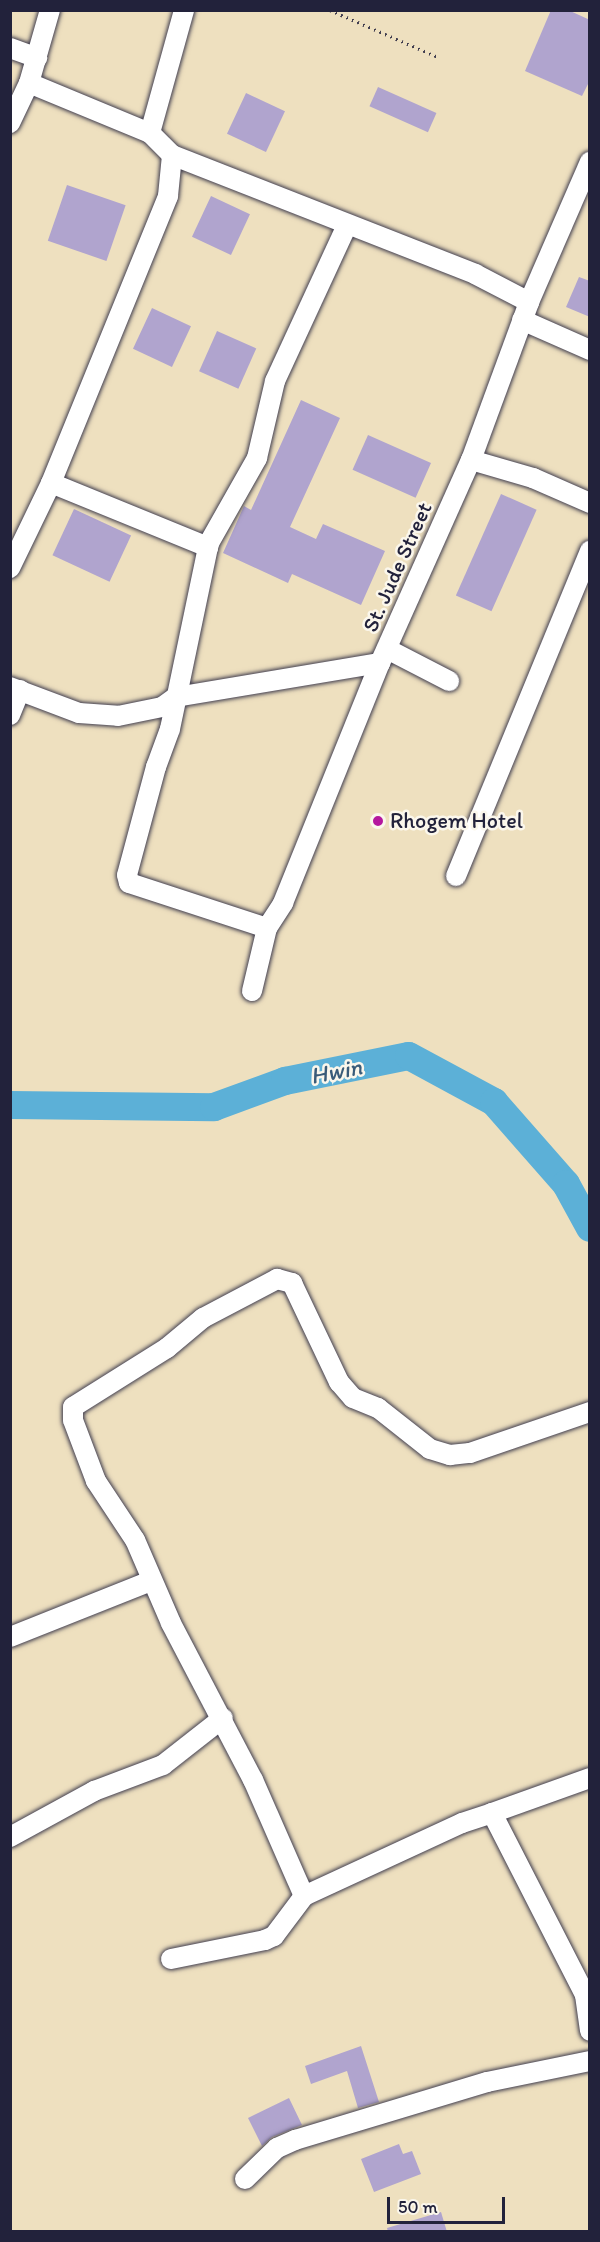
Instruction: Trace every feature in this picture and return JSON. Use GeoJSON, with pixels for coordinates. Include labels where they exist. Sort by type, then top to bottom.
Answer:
{"type":"FeatureCollection","features":[{"type":"Feature","properties":{"kind":"street"},"geometry":{"type":"LineString","coordinates":[[10,123],[38,58],[50,10]]}},
{"type":"Feature","properties":{"kind":"street"},"geometry":{"type":"LineString","coordinates":[[150,133],[184,10]]}},
{"type":"Feature","properties":{"kind":"street"},"geometry":{"type":"LineString","coordinates":[[10,48],[38,58]]}},
{"type":"Feature","properties":{"kind":"street"},"geometry":{"type":"LineString","coordinates":[[29,83],[150,133],[172,155],[475,274],[526,311],[590,350]]}},
{"type":"Feature","properties":{"kind":"street"},"geometry":{"type":"LineString","coordinates":[[10,568],[51,483],[168,196],[172,155]]}},
{"type":"Feature","properties":{"kind":"street","name":"St. Jude Street"},"geometry":{"type":"LineString","coordinates":[[252,992],[267,928],[283,903],[384,656],[471,460],[526,311],[590,162]]}},
{"type":"Feature","properties":{"kind":"street"},"geometry":{"type":"LineString","coordinates":[[267,928],[129,883],[128,879],[176,697],[208,547],[215,527],[243,489],[257,458],[275,381],[346,225]]}},
{"type":"Feature","properties":{"kind":"street"},"geometry":{"type":"LineString","coordinates":[[471,460],[533,478],[590,503]]}},
{"type":"Feature","properties":{"kind":"street"},"geometry":{"type":"LineString","coordinates":[[51,483],[208,547]]}},
{"type":"Feature","properties":{"kind":"street"},"geometry":{"type":"LineString","coordinates":[[456,876],[590,551]]}},
{"type":"Feature","properties":{"kind":"street"},"geometry":{"type":"LineString","coordinates":[[10,715],[16,689],[79,713],[98,716],[138,714],[162,707],[176,697],[384,656],[449,681]]}},
{"type":"Feature","properties":{"kind":"street"},"geometry":{"type":"LineString","coordinates":[[304,1896],[223,1718],[151,1581],[135,1540],[96,1481],[73,1420],[73,1407],[167,1348],[203,1318],[278,1279],[287,1280],[339,1382],[353,1398],[378,1408],[430,1449],[450,1455],[470,1453],[590,1412]]}},
{"type":"Feature","properties":{"kind":"street"},"geometry":{"type":"LineString","coordinates":[[10,1637],[151,1581]]}},
{"type":"Feature","properties":{"kind":"street"},"geometry":{"type":"LineString","coordinates":[[10,1837],[94,1791],[163,1765],[223,1718]]}},
{"type":"Feature","properties":{"kind":"street"},"geometry":{"type":"LineString","coordinates":[[171,1959],[265,1940],[280,1930],[304,1896],[462,1823],[590,1778]]}},
{"type":"Feature","properties":{"kind":"street"},"geometry":{"type":"LineString","coordinates":[[492,1813],[587,1994],[590,2031]]}},
{"type":"Feature","properties":{"kind":"street"},"geometry":{"type":"LineString","coordinates":[[245,2179],[277,2148],[295,2140],[487,2082],[590,2061]]}},
{"type":"Feature","properties":{"kind":"path"},"geometry":{"type":"LineString","coordinates":[[330,10],[438,57]]}},
{"type":"Feature","properties":{"kind":"building"},"geometry":{"type":"Polygon","coordinates":[[[551,10],[568,10],[590,20],[590,80],[582,96],[525,71],[551,10]]]}},
{"type":"Feature","properties":{"kind":"building"},"geometry":{"type":"Polygon","coordinates":[[[378,87],[436,113],[428,132],[369,106],[378,87]]]}},
{"type":"Feature","properties":{"kind":"building"},"geometry":{"type":"Polygon","coordinates":[[[246,93],[285,111],[266,152],[227,134],[246,93]]]}},
{"type":"Feature","properties":{"kind":"building"},"geometry":{"type":"Polygon","coordinates":[[[67,185],[126,205],[106,261],[48,241],[67,185]]]}},
{"type":"Feature","properties":{"kind":"building"},"geometry":{"type":"Polygon","coordinates":[[[211,196],[250,214],[231,255],[192,237],[211,196]]]}},
{"type":"Feature","properties":{"kind":"building"},"geometry":{"type":"Polygon","coordinates":[[[579,277],[590,281],[590,317],[566,307],[579,277]]]}},
{"type":"Feature","properties":{"kind":"building"},"geometry":{"type":"Polygon","coordinates":[[[152,308],[191,326],[172,367],[133,349],[152,308]]]}},
{"type":"Feature","properties":{"kind":"building"},"geometry":{"type":"Polygon","coordinates":[[[217,331],[256,348],[238,389],[199,371],[217,331]]]}},
{"type":"Feature","properties":{"kind":"building"},"geometry":{"type":"Polygon","coordinates":[[[301,400],[340,418],[290,527],[316,539],[323,524],[385,551],[361,605],[292,574],[288,583],[223,553],[244,506],[251,510],[301,400]]]}},
{"type":"Feature","properties":{"kind":"building"},"geometry":{"type":"Polygon","coordinates":[[[368,435],[431,463],[416,498],[353,470],[368,435]]]}},
{"type":"Feature","properties":{"kind":"building"},"geometry":{"type":"Polygon","coordinates":[[[501,494],[537,510],[491,611],[456,595],[501,494]]]}},
{"type":"Feature","properties":{"kind":"building"},"geometry":{"type":"Polygon","coordinates":[[[74,509],[131,536],[110,582],[52,555],[74,509]]]}},
{"type":"Feature","properties":{"kind":"building"},"geometry":{"type":"Polygon","coordinates":[[[361,2046],[379,2102],[358,2108],[347,2071],[311,2084],[305,2066],[361,2046]]]}},
{"type":"Feature","properties":{"kind":"building"},"geometry":{"type":"Polygon","coordinates":[[[289,2098],[302,2125],[272,2137],[262,2146],[248,2118],[289,2098]]]}},
{"type":"Feature","properties":{"kind":"building"},"geometry":{"type":"Polygon","coordinates":[[[399,2144],[403,2154],[412,2151],[421,2174],[374,2192],[361,2159],[399,2144]]]}},
{"type":"Feature","properties":{"kind":"building"},"geometry":{"type":"Polygon","coordinates":[[[441,2212],[447,2232],[388,2232],[387,2228],[441,2212]]]}},
{"type":"Feature","properties":{"kind":"waterway","name":"Hwin"},"geometry":{"type":"LineString","coordinates":[[10,1105],[214,1107],[285,1081],[409,1056],[494,1102],[566,1184],[590,1228]]}},
{"type":"Feature","properties":{"kind":"place","name":"Rhogem Hotel"},"geometry":{"type":"Point","coordinates":[378,821]}}]}
